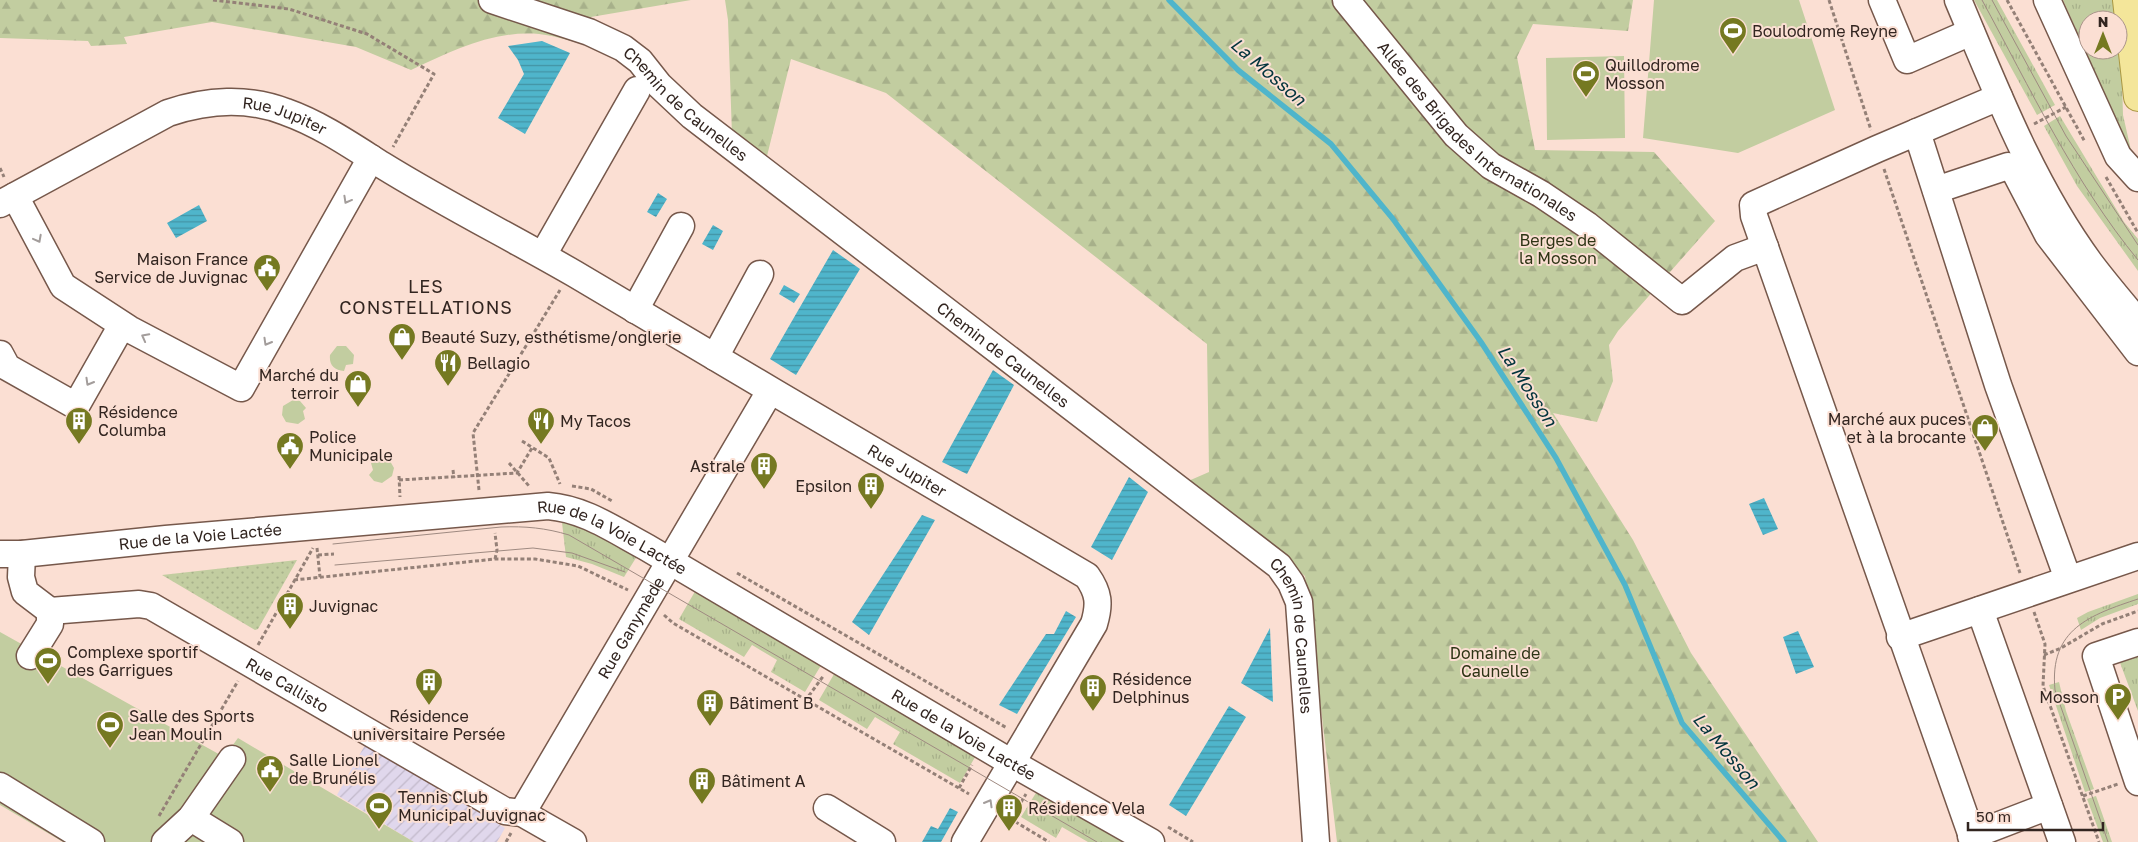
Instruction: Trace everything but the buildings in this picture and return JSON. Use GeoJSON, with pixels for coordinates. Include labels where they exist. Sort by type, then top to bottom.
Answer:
{"type":"FeatureCollection","features":[{"type":"Feature","properties":{"kind":"main road"},"geometry":{"type":"LineString","coordinates":[[2127,0],[2138,97]]}},
{"type":"Feature","properties":{"kind":"street","name":"Chemin de Caunelles"},"geometry":{"type":"LineString","coordinates":[[492,0],[589,32],[623,48],[640,61],[659,85],[692,116],[1279,566],[1291,584],[1299,602],[1316,842]]}},
{"type":"Feature","properties":{"kind":"street","name":"Allée des Brigades Internationales"},"geometry":{"type":"LineString","coordinates":[[1346,0],[1456,135],[1491,166],[1541,194],[1587,225],[1682,301],[1735,258],[1765,247]]}},
{"type":"Feature","properties":{"kind":"street"},"geometry":{"type":"LineString","coordinates":[[1882,0],[1907,60],[1971,32]]}},
{"type":"Feature","properties":{"kind":"street"},"geometry":{"type":"LineString","coordinates":[[1958,0],[1999,97],[2042,186],[2089,262],[2138,322]]}},
{"type":"Feature","properties":{"kind":"street"},"geometry":{"type":"LineString","coordinates":[[2047,0],[2118,156],[2138,178]]}},
{"type":"Feature","properties":{"kind":"street"},"geometry":{"type":"LineString","coordinates":[[543,255],[637,90]]}},
{"type":"Feature","properties":{"kind":"street"},"geometry":{"type":"LineString","coordinates":[[1999,97],[1752,205],[1900,637],[1972,839],[2049,806]]}},
{"type":"Feature","properties":{"kind":"street","name":"Rue Jupiter"},"geometry":{"type":"LineString","coordinates":[[377,162],[241,388],[122,325],[63,286],[7,200],[168,113],[188,106],[216,102],[252,103],[286,112],[343,140],[377,162],[543,255],[770,391],[1087,576],[1097,590],[1099,607],[1094,624],[1012,763]]}},
{"type":"Feature","properties":{"kind":"street"},"geometry":{"type":"LineString","coordinates":[[1917,132],[2065,588]]}},
{"type":"Feature","properties":{"kind":"street"},"geometry":{"type":"LineString","coordinates":[[2008,166],[2010,158],[2007,151],[2016,133]]}},
{"type":"Feature","properties":{"kind":"street"},"geometry":{"type":"LineString","coordinates":[[1936,190],[2008,166],[2014,168],[2048,234],[2138,352]]}},
{"type":"Feature","properties":{"kind":"street"},"geometry":{"type":"LineString","coordinates":[[635,310],[681,226]]}},
{"type":"Feature","properties":{"kind":"street"},"geometry":{"type":"LineString","coordinates":[[715,357],[760,274]]}},
{"type":"Feature","properties":{"kind":"street"},"geometry":{"type":"LineString","coordinates":[[0,354],[7,367],[76,406],[122,325]]}},
{"type":"Feature","properties":{"kind":"street","name":"Rue Ganymède"},"geometry":{"type":"LineString","coordinates":[[522,813],[770,391]]}},
{"type":"Feature","properties":{"kind":"street","name":"Rue de la Voie Lactée"},"geometry":{"type":"LineString","coordinates":[[11,554],[548,506],[568,508],[587,514],[1150,842]]}},
{"type":"Feature","properties":{"kind":"street"},"geometry":{"type":"LineString","coordinates":[[11,554],[25,592],[50,610],[50,624],[30,656]]}},
{"type":"Feature","properties":{"kind":"street"},"geometry":{"type":"LineString","coordinates":[[2065,588],[2138,556]]}},
{"type":"Feature","properties":{"kind":"street"},"geometry":{"type":"LineString","coordinates":[[1900,637],[2027,593],[2065,588],[2138,571]]}},
{"type":"Feature","properties":{"kind":"street","name":"Rue Callisto"},"geometry":{"type":"LineString","coordinates":[[50,610],[139,604],[151,606],[506,811],[522,813],[573,842]]}},
{"type":"Feature","properties":{"kind":"street"},"geometry":{"type":"LineString","coordinates":[[1980,610],[2062,842]]}},
{"type":"Feature","properties":{"kind":"street"},"geometry":{"type":"LineString","coordinates":[[2137,780],[2096,656],[2138,642]]}},
{"type":"Feature","properties":{"kind":"street"},"geometry":{"type":"LineString","coordinates":[[159,833],[191,818],[232,759]]}},
{"type":"Feature","properties":{"kind":"street"},"geometry":{"type":"LineString","coordinates":[[965,842],[1012,763]]}},
{"type":"Feature","properties":{"kind":"street"},"geometry":{"type":"LineString","coordinates":[[0,786],[56,833],[92,842]]}},
{"type":"Feature","properties":{"kind":"street"},"geometry":{"type":"LineString","coordinates":[[827,808],[882,842]]}},
{"type":"Feature","properties":{"kind":"street"},"geometry":{"type":"LineString","coordinates":[[191,818],[230,842]]}},
{"type":"Feature","properties":{"kind":"path"},"geometry":{"type":"LineString","coordinates":[[213,0],[290,9],[367,34],[434,74],[377,162]]}},
{"type":"Feature","properties":{"kind":"path"},"geometry":{"type":"LineString","coordinates":[[1829,0],[1877,149],[2045,644],[2043,686],[2099,842]]}},
{"type":"Feature","properties":{"kind":"path"},"geometry":{"type":"LineString","coordinates":[[2007,0],[2089,148]]}},
{"type":"Feature","properties":{"kind":"path"},"geometry":{"type":"LineString","coordinates":[[2038,121],[2066,107]]}},
{"type":"Feature","properties":{"kind":"path"},"geometry":{"type":"LineString","coordinates":[[2103,172],[2138,233]]}},
{"type":"Feature","properties":{"kind":"path"},"geometry":{"type":"LineString","coordinates":[[479,490],[473,433],[571,272]]}},
{"type":"Feature","properties":{"kind":"path"},"geometry":{"type":"LineString","coordinates":[[522,441],[549,458],[560,484]]}},
{"type":"Feature","properties":{"kind":"path"},"geometry":{"type":"LineString","coordinates":[[517,473],[532,448]]}},
{"type":"Feature","properties":{"kind":"path"},"geometry":{"type":"LineString","coordinates":[[509,463],[525,481]]}},
{"type":"Feature","properties":{"kind":"path"},"geometry":{"type":"LineString","coordinates":[[453,470],[454,478]]}},
{"type":"Feature","properties":{"kind":"path"},"geometry":{"type":"LineString","coordinates":[[400,497],[399,478],[454,478],[517,473]]}},
{"type":"Feature","properties":{"kind":"path"},"geometry":{"type":"LineString","coordinates":[[493,511],[493,537],[497,550],[495,559]]}},
{"type":"Feature","properties":{"kind":"path"},"geometry":{"type":"LineString","coordinates":[[159,833],[249,662],[316,541]]}},
{"type":"Feature","properties":{"kind":"path"},"geometry":{"type":"LineString","coordinates":[[318,555],[334,554]]}},
{"type":"Feature","properties":{"kind":"path"},"geometry":{"type":"LineString","coordinates":[[732,570],[1010,730]]}},
{"type":"Feature","properties":{"kind":"path"},"geometry":{"type":"LineString","coordinates":[[2044,655],[2061,648],[2102,624],[2138,611]]}},
{"type":"Feature","properties":{"kind":"path"},"geometry":{"type":"LineString","coordinates":[[805,701],[835,658]]}},
{"type":"Feature","properties":{"kind":"path"},"geometry":{"type":"LineString","coordinates":[[2083,796],[2137,780]]}},
{"type":"Feature","properties":{"kind":"path"},"geometry":{"type":"LineString","coordinates":[[1010,819],[1049,842]]}},
{"type":"Feature","properties":{"kind":"shaded area"},"geometry":{"type":"Polygon","coordinates":[[[365,745],[505,828],[497,842],[414,842],[337,795],[365,745]]]}},
{"type":"Feature","properties":{"kind":"green space"},"geometry":{"type":"Polygon","coordinates":[[[0,0],[691,0],[591,17],[595,47],[539,34],[505,35],[473,43],[411,70],[356,47],[212,22],[124,37],[127,44],[91,46],[88,41],[0,38],[0,0]]]}},
{"type":"Feature","properties":{"kind":"green space","name":"Domaine de Caunelle"},"geometry":{"type":"Polygon","coordinates":[[[725,0],[1633,0],[1628,31],[1533,24],[1517,57],[1535,150],[1654,152],[1715,221],[1618,331],[1609,345],[1613,381],[1597,422],[1553,413],[1633,540],[1691,653],[1818,842],[1337,842],[1305,576],[1186,482],[1209,472],[1207,344],[886,93],[791,59],[767,156],[732,135],[728,20],[725,0]]]}},
{"type":"Feature","properties":{"kind":"green space","name":"Boulodrome Reyne"},"geometry":{"type":"Polygon","coordinates":[[[1654,0],[1799,0],[1835,110],[1738,153],[1643,138],[1654,0]]]}},
{"type":"Feature","properties":{"kind":"green space"},"geometry":{"type":"Polygon","coordinates":[[[1974,0],[1997,0],[2055,105],[2037,115],[1974,0]]]}},
{"type":"Feature","properties":{"kind":"green space"},"geometry":{"type":"Polygon","coordinates":[[[2063,0],[2114,0],[2116,10],[2078,10],[2078,34],[2063,0]]]}},
{"type":"Feature","properties":{"kind":"green space","name":"Quillodrome Mosson"},"geometry":{"type":"Polygon","coordinates":[[[1624,56],[1625,138],[1547,140],[1546,58],[1624,56]]]}},
{"type":"Feature","properties":{"kind":"green space"},"geometry":{"type":"Polygon","coordinates":[[[2089,60],[2121,60],[2123,115],[2133,159],[2089,60]]]}},
{"type":"Feature","properties":{"kind":"green space"},"geometry":{"type":"Polygon","coordinates":[[[2060,116],[2124,222],[2138,239],[2138,271],[2077,186],[2044,126],[2060,116]]]}},
{"type":"Feature","properties":{"kind":"green space"},"geometry":{"type":"Polygon","coordinates":[[[337,346],[346,346],[354,355],[353,364],[346,365],[344,371],[335,368],[330,362],[330,355],[337,346]]]}},
{"type":"Feature","properties":{"kind":"green space"},"geometry":{"type":"Polygon","coordinates":[[[293,400],[300,401],[306,408],[303,411],[305,419],[298,424],[286,422],[282,415],[283,406],[293,400]]]}},
{"type":"Feature","properties":{"kind":"green space"},"geometry":{"type":"Polygon","coordinates":[[[378,458],[390,461],[394,468],[392,476],[382,483],[374,481],[369,475],[373,470],[371,463],[378,458]]]}},
{"type":"Feature","properties":{"kind":"green space"},"geometry":{"type":"Polygon","coordinates":[[[561,514],[639,553],[624,577],[592,564],[566,557],[561,514]]]}},
{"type":"Feature","properties":{"kind":"green space"},"geometry":{"type":"Polygon","coordinates":[[[297,560],[258,629],[255,630],[162,575],[297,560]]]}},
{"type":"Feature","properties":{"kind":"green space"},"geometry":{"type":"Polygon","coordinates":[[[697,588],[823,662],[805,692],[771,672],[777,660],[752,645],[744,657],[679,619],[697,588]]]}},
{"type":"Feature","properties":{"kind":"green space"},"geometry":{"type":"Polygon","coordinates":[[[2138,594],[2138,604],[2100,618],[2081,630],[2077,618],[2088,612],[2138,594]]]}},
{"type":"Feature","properties":{"kind":"green space","name":"Complexe sportif des Garrigues"},"geometry":{"type":"Polygon","coordinates":[[[0,632],[224,757],[238,738],[414,842],[63,842],[0,805],[0,632]]]}},
{"type":"Feature","properties":{"kind":"green space"},"geometry":{"type":"Polygon","coordinates":[[[2138,653],[2138,711],[2119,660],[2138,653]]]}},
{"type":"Feature","properties":{"kind":"green space"},"geometry":{"type":"Polygon","coordinates":[[[837,669],[978,752],[960,783],[893,744],[900,732],[875,717],[867,729],[819,700],[837,669]]]}},
{"type":"Feature","properties":{"kind":"green space"},"geometry":{"type":"Polygon","coordinates":[[[2059,682],[2066,711],[2094,789],[2085,792],[2049,685],[2059,682]]]}},
{"type":"Feature","properties":{"kind":"green space"},"geometry":{"type":"Polygon","coordinates":[[[1039,788],[1131,842],[1088,842],[1062,827],[1056,838],[1021,817],[1039,788]]]}},
{"type":"Feature","properties":{"kind":"green space"},"geometry":{"type":"Polygon","coordinates":[[[2096,796],[2112,842],[2103,842],[2087,799],[2096,796]]]}},
{"type":"Feature","properties":{"kind":"water"},"geometry":{"type":"Polygon","coordinates":[[[542,41],[570,53],[525,134],[498,118],[524,74],[518,60],[508,46],[542,41]]]}},
{"type":"Feature","properties":{"kind":"water"},"geometry":{"type":"Polygon","coordinates":[[[658,193],[667,199],[656,217],[647,212],[658,193]]]}},
{"type":"Feature","properties":{"kind":"water"},"geometry":{"type":"Polygon","coordinates":[[[199,205],[207,221],[176,238],[167,223],[199,205]]]}},
{"type":"Feature","properties":{"kind":"water"},"geometry":{"type":"Polygon","coordinates":[[[713,225],[723,231],[713,250],[702,244],[713,225]]]}},
{"type":"Feature","properties":{"kind":"water"},"geometry":{"type":"Polygon","coordinates":[[[833,250],[860,269],[796,375],[770,359],[833,250]]]}},
{"type":"Feature","properties":{"kind":"water"},"geometry":{"type":"Polygon","coordinates":[[[784,285],[800,294],[794,303],[779,294],[784,285]]]}},
{"type":"Feature","properties":{"kind":"water"},"geometry":{"type":"Polygon","coordinates":[[[993,370],[1014,385],[967,474],[942,462],[993,370]]]}},
{"type":"Feature","properties":{"kind":"water"},"geometry":{"type":"Polygon","coordinates":[[[1129,477],[1148,492],[1112,560],[1091,547],[1129,477]]]}},
{"type":"Feature","properties":{"kind":"water"},"geometry":{"type":"Polygon","coordinates":[[[1764,498],[1778,529],[1763,535],[1749,504],[1764,498]]]}},
{"type":"Feature","properties":{"kind":"water"},"geometry":{"type":"Polygon","coordinates":[[[922,515],[935,520],[869,635],[852,622],[922,515]]]}},
{"type":"Feature","properties":{"kind":"water"},"geometry":{"type":"Polygon","coordinates":[[[1066,611],[1076,617],[1017,714],[999,705],[1046,634],[1054,634],[1066,611]]]}},
{"type":"Feature","properties":{"kind":"water"},"geometry":{"type":"Polygon","coordinates":[[[1270,628],[1273,702],[1241,683],[1270,628]]]}},
{"type":"Feature","properties":{"kind":"water"},"geometry":{"type":"Polygon","coordinates":[[[1798,631],[1814,667],[1796,674],[1783,637],[1798,631]]]}},
{"type":"Feature","properties":{"kind":"water"},"geometry":{"type":"Polygon","coordinates":[[[1229,706],[1246,717],[1186,816],[1169,805],[1229,706]]]}},
{"type":"Feature","properties":{"kind":"water"},"geometry":{"type":"Polygon","coordinates":[[[950,808],[958,812],[941,842],[922,842],[931,826],[938,829],[950,808]]]}},
{"type":"Feature","properties":{"kind":"waterway","name":"La Mosson"},"geometry":{"type":"LineString","coordinates":[[1169,0],[1238,70],[1331,144],[1393,219],[1481,342],[1556,458],[1625,585],[1682,723],[1784,842]]}},
{"type":"Feature","properties":{"kind":"tram line"},"geometry":{"type":"LineString","coordinates":[[1982,0],[2073,167],[2093,199],[2138,260]]}},
{"type":"Feature","properties":{"kind":"tram line"},"geometry":{"type":"LineString","coordinates":[[1992,0],[2066,136],[2138,245]]}},
{"type":"Feature","properties":{"kind":"tram line"},"geometry":{"type":"LineString","coordinates":[[333,544],[501,527],[535,528],[569,535],[1097,842]]}},
{"type":"Feature","properties":{"kind":"tram line"},"geometry":{"type":"LineString","coordinates":[[335,565],[533,548],[572,553],[625,572]]}},
{"type":"Feature","properties":{"kind":"tram line"},"geometry":{"type":"LineString","coordinates":[[2108,842],[2055,690],[2055,669],[2059,652],[2066,639],[2076,628],[2104,611],[2138,599]]}},
{"type":"Feature","properties":{"kind":"place","name":"Boulodrome Reyne"},"geometry":{"type":"Point","coordinates":[1733,55]}},
{"type":"Feature","properties":{"kind":"place","name":"Quillodrome Mosson"},"geometry":{"type":"Point","coordinates":[1586,98]}},
{"type":"Feature","properties":{"kind":"place","name":"Maison France Service de Juvignac"},"geometry":{"type":"Point","coordinates":[267,292]}},
{"type":"Feature","properties":{"kind":"place","name":"Beauté Suzy, esthétisme/onglerie"},"geometry":{"type":"Point","coordinates":[402,361]}},
{"type":"Feature","properties":{"kind":"place","name":"Bellagio"},"geometry":{"type":"Point","coordinates":[448,387]}},
{"type":"Feature","properties":{"kind":"place","name":"Marché du terroir"},"geometry":{"type":"Point","coordinates":[358,408]}},
{"type":"Feature","properties":{"kind":"place","name":"Résidence Columba"},"geometry":{"type":"Point","coordinates":[79,445]}},
{"type":"Feature","properties":{"kind":"place","name":"My Tacos"},"geometry":{"type":"Point","coordinates":[541,445]}},
{"type":"Feature","properties":{"kind":"place","name":"Marché aux puces et à la brocante"},"geometry":{"type":"Point","coordinates":[1985,452]}},
{"type":"Feature","properties":{"kind":"place","name":"Police Municipale"},"geometry":{"type":"Point","coordinates":[290,470]}},
{"type":"Feature","properties":{"kind":"place","name":"Astrale"},"geometry":{"type":"Point","coordinates":[764,490]}},
{"type":"Feature","properties":{"kind":"place","name":"Epsilon"},"geometry":{"type":"Point","coordinates":[871,510]}},
{"type":"Feature","properties":{"kind":"place","name":"Juvignac"},"geometry":{"type":"Point","coordinates":[290,630]}},
{"type":"Feature","properties":{"kind":"place","name":"Complexe sportif des Garrigues"},"geometry":{"type":"Point","coordinates":[48,685]}},
{"type":"Feature","properties":{"kind":"place","name":"Résidence universitaire Persée"},"geometry":{"type":"Point","coordinates":[429,706]}},
{"type":"Feature","properties":{"kind":"place","name":"Résidence Delphinus"},"geometry":{"type":"Point","coordinates":[1093,712]}},
{"type":"Feature","properties":{"kind":"place","name":"Mosson"},"geometry":{"type":"Point","coordinates":[2118,721]}},
{"type":"Feature","properties":{"kind":"place","name":"Bâtiment B"},"geometry":{"type":"Point","coordinates":[710,727]}},
{"type":"Feature","properties":{"kind":"place","name":"Salle des Sports Jean Moulin"},"geometry":{"type":"Point","coordinates":[110,749]}},
{"type":"Feature","properties":{"kind":"place","name":"Salle Lionel de Brunélis"},"geometry":{"type":"Point","coordinates":[270,793]}},
{"type":"Feature","properties":{"kind":"place","name":"Bâtiment A"},"geometry":{"type":"Point","coordinates":[702,805]}},
{"type":"Feature","properties":{"kind":"place","name":"Tennis Club Municipal Juvignac"},"geometry":{"type":"Point","coordinates":[379,830]}},
{"type":"Feature","properties":{"kind":"place","name":"Résidence Vela"},"geometry":{"type":"Point","coordinates":[1009,832]}},
{"type":"Feature","properties":{"kind":"district","name":"LES CONSTELLATIONS"},"geometry":{"type":"Point","coordinates":[426,297]}},
{"type":"Feature","properties":{"kind":"park label","name":"Berges de la Mosson"},"geometry":{"type":"Point","coordinates":[1558,249]}}]}
